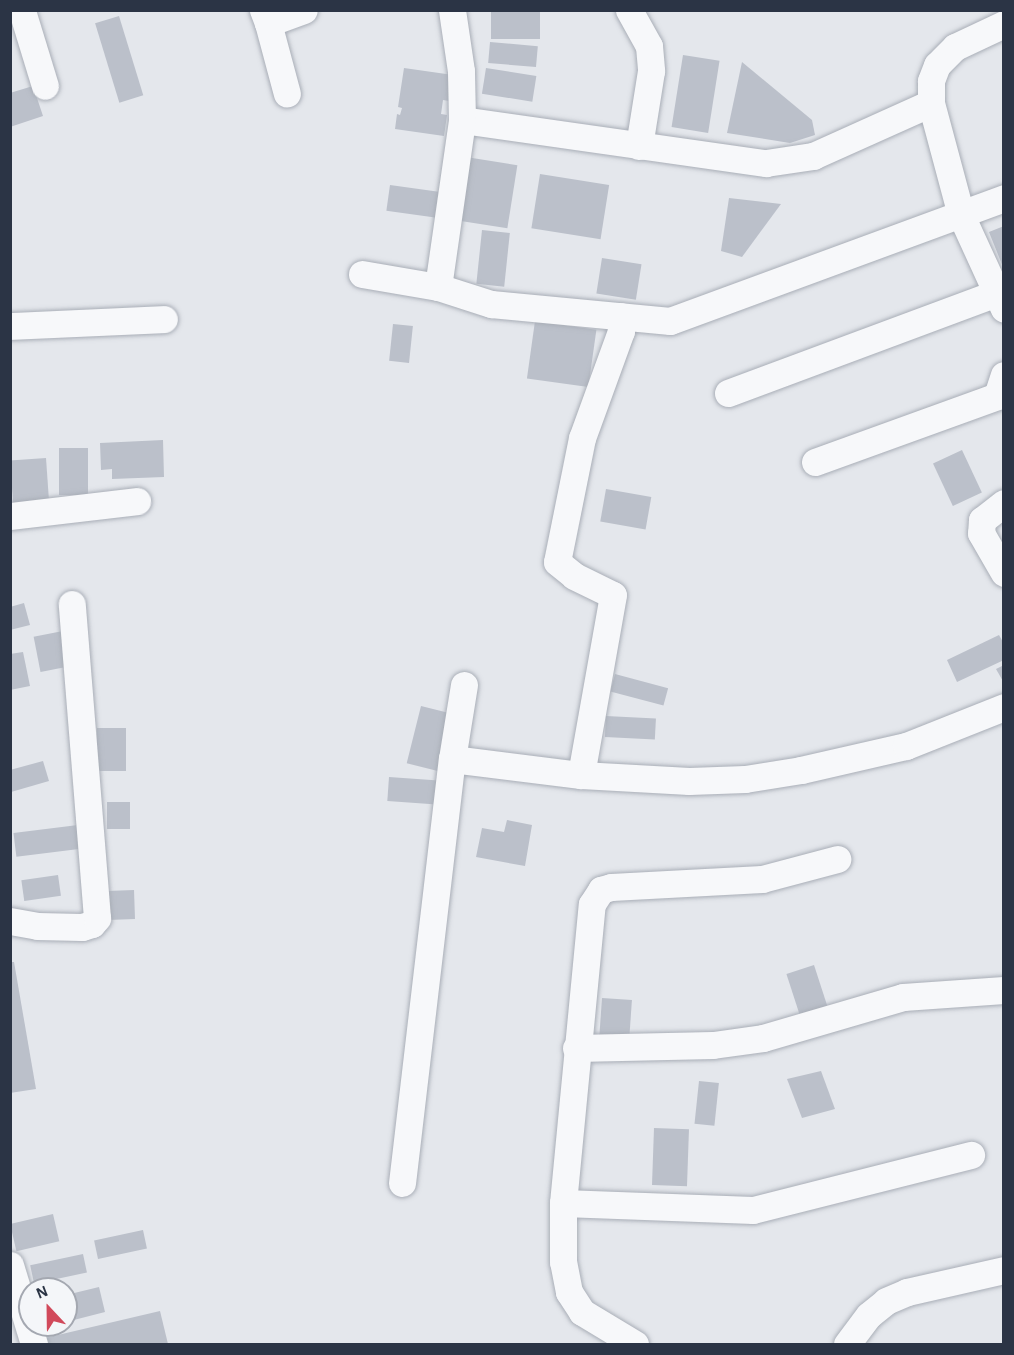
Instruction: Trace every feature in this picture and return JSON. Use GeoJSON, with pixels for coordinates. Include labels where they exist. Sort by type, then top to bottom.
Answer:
{"type":"FeatureCollection","features":[{"type":"Feature","properties":{"kind":"street"},"geometry":{"type":"LineString","coordinates":[[287,94],[266,17],[304,10]]}},
{"type":"Feature","properties":{"kind":"street"},"geometry":{"type":"LineString","coordinates":[[438,287],[462,120],[461,71],[452,10]]}},
{"type":"Feature","properties":{"kind":"street"},"geometry":{"type":"LineString","coordinates":[[629,10],[649,46],[651,71],[639,146]]}},
{"type":"Feature","properties":{"kind":"street"},"geometry":{"type":"LineString","coordinates":[[22,14],[45,86]]}},
{"type":"Feature","properties":{"kind":"street"},"geometry":{"type":"LineString","coordinates":[[728,393],[1000,301],[962,215],[931,103],[931,81],[937,65],[955,47],[1004,24]]}},
{"type":"Feature","properties":{"kind":"street"},"geometry":{"type":"LineString","coordinates":[[462,120],[766,163],[813,156],[931,103]]}},
{"type":"Feature","properties":{"kind":"street"},"geometry":{"type":"LineString","coordinates":[[362,274],[438,287],[491,303],[670,321],[1004,198]]}},
{"type":"Feature","properties":{"kind":"street"},"geometry":{"type":"LineString","coordinates":[[581,775],[613,595],[574,576],[557,562],[582,438],[621,331],[620,316]]}},
{"type":"Feature","properties":{"kind":"street"},"geometry":{"type":"LineString","coordinates":[[10,326],[164,319]]}},
{"type":"Feature","properties":{"kind":"street"},"geometry":{"type":"LineString","coordinates":[[814,462],[997,396],[1004,375]]}},
{"type":"Feature","properties":{"kind":"street"},"geometry":{"type":"LineString","coordinates":[[10,516],[137,501]]}},
{"type":"Feature","properties":{"kind":"street"},"geometry":{"type":"LineString","coordinates":[[1004,503],[982,520],[981,533],[1004,573]]}},
{"type":"Feature","properties":{"kind":"street"},"geometry":{"type":"LineString","coordinates":[[10,921],[37,926],[82,927],[92,924],[97,918],[72,604]]}},
{"type":"Feature","properties":{"kind":"street"},"geometry":{"type":"LineString","coordinates":[[402,1183],[452,759],[464,685]]}},
{"type":"Feature","properties":{"kind":"street"},"geometry":{"type":"LineString","coordinates":[[452,759],[581,775],[689,781],[745,779],[801,770],[906,746],[1004,707]]}},
{"type":"Feature","properties":{"kind":"street"},"geometry":{"type":"LineString","coordinates":[[635,1344],[582,1312],[569,1292],[563,1262],[563,1203],[576,1048],[592,904],[602,890],[611,887],[762,879],[837,859]]}},
{"type":"Feature","properties":{"kind":"street"},"geometry":{"type":"LineString","coordinates":[[576,1048],[723,1044],[763,1038],[903,997],[1004,990]]}},
{"type":"Feature","properties":{"kind":"street"},"geometry":{"type":"LineString","coordinates":[[563,1203],[753,1210],[971,1155]]}},
{"type":"Feature","properties":{"kind":"street"},"geometry":{"type":"LineString","coordinates":[[10,1265],[34,1344]]}},
{"type":"Feature","properties":{"kind":"street"},"geometry":{"type":"LineString","coordinates":[[847,1344],[869,1315],[886,1301],[907,1292],[1004,1270]]}},
{"type":"Feature","properties":{"kind":"building"},"geometry":{"type":"Polygon","coordinates":[[[491,10],[540,10],[540,39],[491,39],[491,10]]]}},
{"type":"Feature","properties":{"kind":"building"},"geometry":{"type":"Polygon","coordinates":[[[119,16],[143,95],[119,103],[95,23],[119,16]]]}},
{"type":"Feature","properties":{"kind":"building"},"geometry":{"type":"Polygon","coordinates":[[[490,42],[538,46],[536,67],[488,63],[490,42]]]}},
{"type":"Feature","properties":{"kind":"building"},"geometry":{"type":"Polygon","coordinates":[[[683,55],[720,61],[708,133],[672,127],[683,55]]]}},
{"type":"Feature","properties":{"kind":"building"},"geometry":{"type":"Polygon","coordinates":[[[742,62],[812,120],[815,135],[790,143],[727,133],[742,62]]]}},
{"type":"Feature","properties":{"kind":"building"},"geometry":{"type":"Polygon","coordinates":[[[404,68],[453,75],[449,101],[443,100],[441,114],[447,115],[444,136],[395,129],[397,114],[400,115],[402,108],[398,107],[404,68]]]}},
{"type":"Feature","properties":{"kind":"building"},"geometry":{"type":"Polygon","coordinates":[[[486,68],[536,76],[532,102],[482,94],[486,68]]]}},
{"type":"Feature","properties":{"kind":"building"},"geometry":{"type":"Polygon","coordinates":[[[33,86],[43,116],[10,127],[10,93],[33,86]]]}},
{"type":"Feature","properties":{"kind":"building"},"geometry":{"type":"Polygon","coordinates":[[[466,157],[517,165],[507,228],[456,220],[466,157]]]}},
{"type":"Feature","properties":{"kind":"building"},"geometry":{"type":"Polygon","coordinates":[[[540,174],[609,185],[601,239],[531,228],[540,174]]]}},
{"type":"Feature","properties":{"kind":"building"},"geometry":{"type":"Polygon","coordinates":[[[390,185],[439,192],[435,218],[386,211],[390,185]]]}},
{"type":"Feature","properties":{"kind":"building"},"geometry":{"type":"Polygon","coordinates":[[[729,198],[781,204],[742,257],[721,251],[729,198]]]}},
{"type":"Feature","properties":{"kind":"building"},"geometry":{"type":"Polygon","coordinates":[[[1004,226],[1004,267],[1003,267],[989,232],[1004,226]]]}},
{"type":"Feature","properties":{"kind":"building"},"geometry":{"type":"Polygon","coordinates":[[[482,230],[510,233],[504,287],[476,284],[482,230]]]}},
{"type":"Feature","properties":{"kind":"building"},"geometry":{"type":"Polygon","coordinates":[[[602,258],[642,264],[636,300],[596,294],[602,258]]]}},
{"type":"Feature","properties":{"kind":"building"},"geometry":{"type":"Polygon","coordinates":[[[535,321],[596,330],[588,387],[527,378],[535,321]]]}},
{"type":"Feature","properties":{"kind":"building"},"geometry":{"type":"Polygon","coordinates":[[[393,324],[413,326],[409,363],[389,361],[393,324]]]}},
{"type":"Feature","properties":{"kind":"building"},"geometry":{"type":"Polygon","coordinates":[[[163,440],[164,477],[112,479],[112,469],[101,470],[100,443],[163,440]]]}},
{"type":"Feature","properties":{"kind":"building"},"geometry":{"type":"Polygon","coordinates":[[[59,448],[88,448],[88,495],[59,495],[59,448]]]}},
{"type":"Feature","properties":{"kind":"building"},"geometry":{"type":"Polygon","coordinates":[[[962,450],[982,493],[953,506],[933,464],[962,450]]]}},
{"type":"Feature","properties":{"kind":"building"},"geometry":{"type":"Polygon","coordinates":[[[46,458],[49,504],[13,506],[10,461],[46,458]]]}},
{"type":"Feature","properties":{"kind":"building"},"geometry":{"type":"Polygon","coordinates":[[[606,489],[651,497],[646,529],[600,521],[606,489]]]}},
{"type":"Feature","properties":{"kind":"building"},"geometry":{"type":"Polygon","coordinates":[[[24,603],[30,625],[10,630],[10,607],[24,603]]]}},
{"type":"Feature","properties":{"kind":"building"},"geometry":{"type":"Polygon","coordinates":[[[68,630],[75,665],[41,672],[34,637],[68,630]]]}},
{"type":"Feature","properties":{"kind":"building"},"geometry":{"type":"Polygon","coordinates":[[[999,635],[1004,644],[1004,660],[957,682],[947,660],[999,635]]]}},
{"type":"Feature","properties":{"kind":"building"},"geometry":{"type":"Polygon","coordinates":[[[23,652],[30,686],[10,690],[10,654],[23,652]]]}},
{"type":"Feature","properties":{"kind":"building"},"geometry":{"type":"Polygon","coordinates":[[[1004,665],[1004,683],[996,669],[1004,665]]]}},
{"type":"Feature","properties":{"kind":"building"},"geometry":{"type":"Polygon","coordinates":[[[615,674],[668,688],[663,706],[610,691],[615,674]]]}},
{"type":"Feature","properties":{"kind":"building"},"geometry":{"type":"Polygon","coordinates":[[[421,706],[452,714],[438,771],[407,763],[421,706]]]}},
{"type":"Feature","properties":{"kind":"building"},"geometry":{"type":"Polygon","coordinates":[[[606,716],[656,719],[655,740],[605,737],[606,716]]]}},
{"type":"Feature","properties":{"kind":"building"},"geometry":{"type":"Polygon","coordinates":[[[97,728],[126,728],[126,771],[97,771],[97,728]]]}},
{"type":"Feature","properties":{"kind":"building"},"geometry":{"type":"Polygon","coordinates":[[[43,761],[49,781],[11,792],[10,770],[43,761]]]}},
{"type":"Feature","properties":{"kind":"building"},"geometry":{"type":"Polygon","coordinates":[[[389,777],[442,781],[440,805],[387,801],[389,777]]]}},
{"type":"Feature","properties":{"kind":"building"},"geometry":{"type":"Polygon","coordinates":[[[107,802],[130,802],[130,829],[107,829],[107,802]]]}},
{"type":"Feature","properties":{"kind":"building"},"geometry":{"type":"Polygon","coordinates":[[[507,820],[532,825],[525,866],[476,857],[482,828],[504,832],[507,820]]]}},
{"type":"Feature","properties":{"kind":"building"},"geometry":{"type":"Polygon","coordinates":[[[78,825],[81,849],[16,857],[13,833],[78,825]]]}},
{"type":"Feature","properties":{"kind":"building"},"geometry":{"type":"Polygon","coordinates":[[[58,875],[61,896],[24,901],[21,880],[58,875]]]}},
{"type":"Feature","properties":{"kind":"building"},"geometry":{"type":"Polygon","coordinates":[[[134,890],[135,919],[108,920],[107,891],[134,890]]]}},
{"type":"Feature","properties":{"kind":"building"},"geometry":{"type":"Polygon","coordinates":[[[10,962],[14,962],[36,1089],[10,1093],[10,962]]]}},
{"type":"Feature","properties":{"kind":"building"},"geometry":{"type":"Polygon","coordinates":[[[814,965],[830,1014],[802,1023],[786,974],[814,965]]]}},
{"type":"Feature","properties":{"kind":"building"},"geometry":{"type":"Polygon","coordinates":[[[602,998],[632,1000],[629,1041],[599,1039],[602,998]]]}},
{"type":"Feature","properties":{"kind":"building"},"geometry":{"type":"Polygon","coordinates":[[[821,1071],[835,1109],[802,1118],[787,1079],[821,1071]]]}},
{"type":"Feature","properties":{"kind":"building"},"geometry":{"type":"Polygon","coordinates":[[[699,1081],[719,1083],[714,1126],[695,1124],[699,1081]]]}},
{"type":"Feature","properties":{"kind":"building"},"geometry":{"type":"Polygon","coordinates":[[[654,1128],[689,1129],[687,1186],[652,1185],[654,1128]]]}},
{"type":"Feature","properties":{"kind":"building"},"geometry":{"type":"Polygon","coordinates":[[[53,1214],[59,1241],[16,1251],[10,1224],[53,1214]]]}},
{"type":"Feature","properties":{"kind":"building"},"geometry":{"type":"Polygon","coordinates":[[[143,1230],[147,1249],[98,1259],[94,1240],[143,1230]]]}},
{"type":"Feature","properties":{"kind":"building"},"geometry":{"type":"Polygon","coordinates":[[[83,1254],[87,1273],[66,1277],[33,1277],[30,1265],[83,1254]]]}},
{"type":"Feature","properties":{"kind":"building"},"geometry":{"type":"Polygon","coordinates":[[[99,1287],[105,1312],[78,1319],[78,1292],[99,1287]]]}},
{"type":"Feature","properties":{"kind":"building"},"geometry":{"type":"Polygon","coordinates":[[[160,1311],[168,1344],[47,1344],[45,1338],[78,1337],[78,1330],[160,1311]]]}}]}
